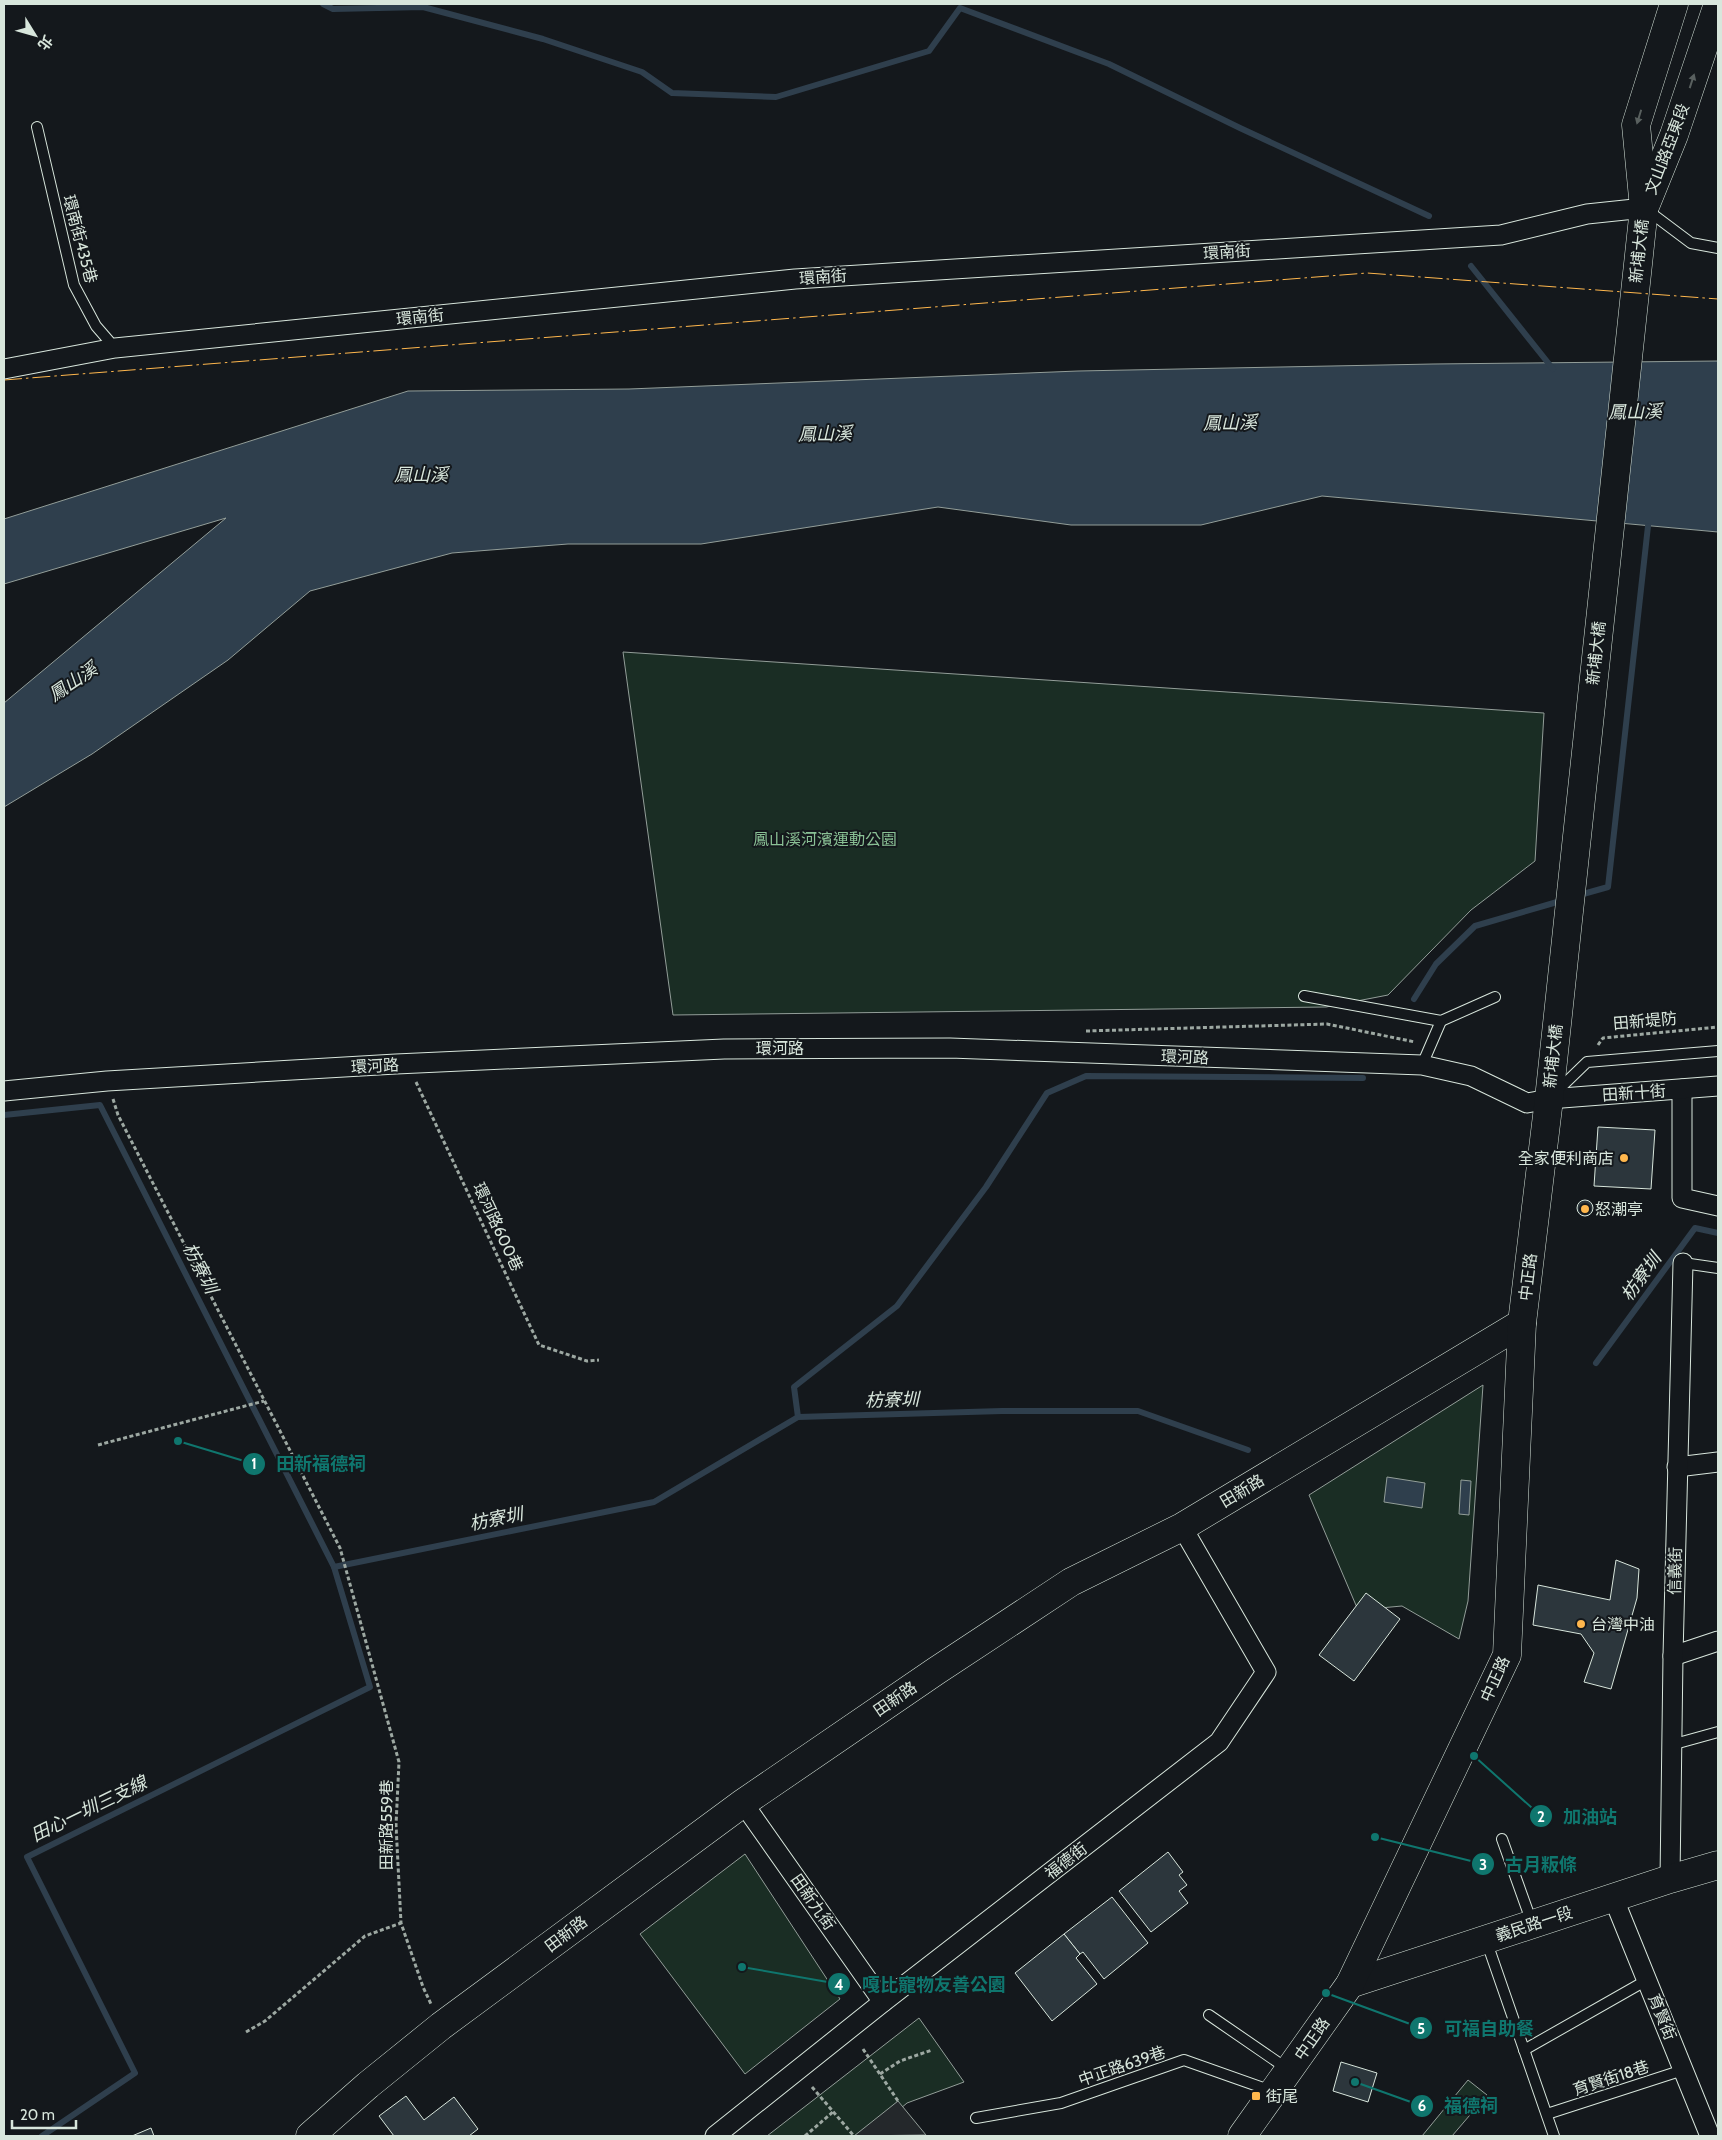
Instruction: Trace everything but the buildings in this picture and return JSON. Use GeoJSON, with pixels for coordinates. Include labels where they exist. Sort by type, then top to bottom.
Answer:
{"type":"FeatureCollection","features":[{"type":"Feature","properties":{"kind":"main road","name":"文山路亞東段"},"geometry":{"type":"LineString","coordinates":[[1644,208],[1636,125],[1674,4]]}},
{"type":"Feature","properties":{"kind":"main road","name":"文山路亞東段"},"geometry":{"type":"LineString","coordinates":[[1644,208],[1674,135],[1718,4]]}},
{"type":"Feature","properties":{"kind":"main road","name":"新埔大橋"},"geometry":{"type":"LineString","coordinates":[[1549,1099],[1644,208]]}},
{"type":"Feature","properties":{"kind":"main road","name":"中正路"},"geometry":{"type":"LineString","coordinates":[[1242,2136],[1350,1984],[1507,1655],[1522,1323],[1549,1099]]}},
{"type":"Feature","properties":{"kind":"main road","name":"田新路"},"geometry":{"type":"LineString","coordinates":[[310,2136],[368,2084],[441,2026],[743,1802],[1071,1582],[1182,1527],[1522,1323]]}},
{"type":"Feature","properties":{"kind":"main road","name":"義民路一段"},"geometry":{"type":"LineString","coordinates":[[1350,1984],[1718,1865]]}},
{"type":"Feature","properties":{"kind":"street","name":"環南街"},"geometry":{"type":"LineString","coordinates":[[4,368],[115,348],[795,279],[1501,235],[1587,214],[1644,208]]}},
{"type":"Feature","properties":{"kind":"street","name":"環河路"},"geometry":{"type":"LineString","coordinates":[[4,1091],[107,1081],[724,1048],[950,1048],[1422,1066],[1471,1076],[1527,1103],[1549,1099]]}},
{"type":"Feature","properties":{"kind":"street","name":"田新十街"},"geometry":{"type":"LineString","coordinates":[[1549,1099],[1718,1086]]}},
{"type":"Feature","properties":{"kind":"street"},"geometry":{"type":"LineString","coordinates":[[1682,1089],[1682,1198],[1718,1206]]}},
{"type":"Feature","properties":{"kind":"street","name":"信義街"},"geometry":{"type":"LineString","coordinates":[[1670,1879],[1672,1656],[1683,1263]]}},
{"type":"Feature","properties":{"kind":"street"},"geometry":{"type":"LineString","coordinates":[[1677,1466],[1718,1462]]}},
{"type":"Feature","properties":{"kind":"street","name":"福德街"},"geometry":{"type":"LineString","coordinates":[[715,2136],[883,2002],[1219,1742],[1266,1672],[1182,1527]]}},
{"type":"Feature","properties":{"kind":"street"},"geometry":{"type":"LineString","coordinates":[[1672,1656],[1718,1641]]}},
{"type":"Feature","properties":{"kind":"street","name":"田新九街"},"geometry":{"type":"LineString","coordinates":[[743,1802],[883,2002]]}},
{"type":"Feature","properties":{"kind":"street","name":"育賢街"},"geometry":{"type":"LineString","coordinates":[[1613,1898],[1710,2136]]}},
{"type":"Feature","properties":{"kind":"lane","name":"環南街435巷"},"geometry":{"type":"LineString","coordinates":[[36,127],[74,285],[96,326],[115,348]]}},
{"type":"Feature","properties":{"kind":"lane"},"geometry":{"type":"LineString","coordinates":[[1644,208],[1691,243],[1718,248]]}},
{"type":"Feature","properties":{"kind":"lane"},"geometry":{"type":"LineString","coordinates":[[1304,996],[1441,1021],[1495,996]]}},
{"type":"Feature","properties":{"kind":"lane"},"geometry":{"type":"LineString","coordinates":[[1422,1066],[1441,1021]]}},
{"type":"Feature","properties":{"kind":"lane"},"geometry":{"type":"LineString","coordinates":[[1549,1099],[1588,1062],[1718,1051]]}},
{"type":"Feature","properties":{"kind":"lane"},"geometry":{"type":"LineString","coordinates":[[1683,1263],[1718,1268]]}},
{"type":"Feature","properties":{"kind":"lane"},"geometry":{"type":"LineString","coordinates":[[1672,1745],[1718,1732]]}},
{"type":"Feature","properties":{"kind":"lane"},"geometry":{"type":"LineString","coordinates":[[1502,1838],[1532,1924]]}},
{"type":"Feature","properties":{"kind":"lane"},"geometry":{"type":"LineString","coordinates":[[1486,1939],[1554,2136]]}},
{"type":"Feature","properties":{"kind":"lane"},"geometry":{"type":"LineString","coordinates":[[1524,2050],[1647,1980]]}},
{"type":"Feature","properties":{"kind":"lane"},"geometry":{"type":"LineString","coordinates":[[1209,2015],[1282,2081]]}},
{"type":"Feature","properties":{"kind":"lane","name":"中正路639巷"},"geometry":{"type":"LineString","coordinates":[[976,2118],[1062,2103],[1184,2060],[1282,2081]]}},
{"type":"Feature","properties":{"kind":"lane","name":"育賢街18巷"},"geometry":{"type":"LineString","coordinates":[[1547,2114],[1683,2070]]}},
{"type":"Feature","properties":{"kind":"path","name":"田新堤防"},"geometry":{"type":"LineString","coordinates":[[1588,1062],[1603,1038],[1718,1027]]}},
{"type":"Feature","properties":{"kind":"path","name":"環河路600巷"},"geometry":{"type":"LineString","coordinates":[[407,1064],[540,1345],[587,1361],[598,1360]]}},
{"type":"Feature","properties":{"kind":"path","name":"田新路559巷"},"geometry":{"type":"LineString","coordinates":[[107,1081],[118,1115],[340,1548],[399,1762],[396,1825],[401,1923],[423,1987],[441,2026]]}},
{"type":"Feature","properties":{"kind":"path"},"geometry":{"type":"LineString","coordinates":[[98,1445],[264,1401]]}},
{"type":"Feature","properties":{"kind":"path"},"geometry":{"type":"LineString","coordinates":[[246,2032],[265,2021],[365,1936],[401,1923]]}},
{"type":"Feature","properties":{"kind":"path"},"geometry":{"type":"LineString","coordinates":[[863,2049],[898,2101]]}},
{"type":"Feature","properties":{"kind":"path"},"geometry":{"type":"LineString","coordinates":[[880,2074],[900,2061],[932,2050]]}},
{"type":"Feature","properties":{"kind":"path"},"geometry":{"type":"LineString","coordinates":[[812,2087],[854,2136]]}},
{"type":"Feature","properties":{"kind":"path"},"geometry":{"type":"LineString","coordinates":[[805,2136],[834,2111]]}},
{"type":"Feature","properties":{"kind":"green space","name":"鳳山溪河濱運動公園"},"geometry":{"type":"Polygon","coordinates":[[[623,652],[1544,713],[1535,861],[1471,910],[1388,995],[1326,1007],[673,1015],[623,652]]]}},
{"type":"Feature","properties":{"kind":"green space"},"geometry":{"type":"Polygon","coordinates":[[[1483,1385],[1468,1601],[1459,1639],[1402,1606],[1358,1610],[1309,1495],[1483,1385]]]}},
{"type":"Feature","properties":{"kind":"green space"},"geometry":{"type":"Polygon","coordinates":[[[745,1854],[840,1999],[745,2074],[640,1934],[745,1854]]]}},
{"type":"Feature","properties":{"kind":"green space"},"geometry":{"type":"Polygon","coordinates":[[[919,2018],[964,2082],[907,2103],[868,2136],[767,2136],[919,2018]]]}},
{"type":"Feature","properties":{"kind":"green space"},"geometry":{"type":"Polygon","coordinates":[[[1468,2080],[1487,2095],[1452,2136],[1422,2136],[1468,2080]]]}},
{"type":"Feature","properties":{"kind":"shaded area"},"geometry":{"type":"Polygon","coordinates":[[[898,2101],[926,2135],[854,2136],[898,2101]]]}},
{"type":"Feature","properties":{"kind":"water","name":"鳳山溪"},"geometry":{"type":"Polygon","coordinates":[[[1718,361],[1718,532],[1322,496],[1201,525],[1071,525],[938,507],[701,544],[568,544],[452,553],[310,591],[228,660],[92,754],[4,807],[4,703],[226,518],[4,584],[4,519],[408,391],[629,389],[1078,371],[1718,361]]]}},
{"type":"Feature","properties":{"kind":"water"},"geometry":{"type":"Polygon","coordinates":[[[1387,1477],[1425,1483],[1422,1508],[1384,1502],[1387,1477]]]}},
{"type":"Feature","properties":{"kind":"water"},"geometry":{"type":"Polygon","coordinates":[[[1461,1480],[1471,1481],[1469,1515],[1459,1514],[1461,1480]]]}},
{"type":"Feature","properties":{"kind":"waterway"},"geometry":{"type":"LineString","coordinates":[[323,4],[333,9],[423,7],[543,39],[642,72],[672,93],[776,97],[929,51],[960,8],[1109,64],[1240,128],[1429,216]]}},
{"type":"Feature","properties":{"kind":"waterway"},"geometry":{"type":"LineString","coordinates":[[1471,266],[1553,369]]}},
{"type":"Feature","properties":{"kind":"waterway"},"geometry":{"type":"LineString","coordinates":[[1576,896],[1608,887],[1648,526]]}},
{"type":"Feature","properties":{"kind":"waterway"},"geometry":{"type":"LineString","coordinates":[[1414,999],[1436,964],[1475,926],[1564,900]]}},
{"type":"Feature","properties":{"kind":"waterway"},"geometry":{"type":"LineString","coordinates":[[798,1417],[794,1387],[897,1306],[986,1187],[1047,1093],[1086,1076],[1363,1078]]}},
{"type":"Feature","properties":{"kind":"waterway","name":"田心一圳三支線"},"geometry":{"type":"LineString","coordinates":[[4,1115],[100,1105],[334,1567],[370,1687],[27,1857],[135,2073],[42,2136]]}},
{"type":"Feature","properties":{"kind":"waterway","name":"枋寮圳"},"geometry":{"type":"LineString","coordinates":[[1596,1363],[1695,1228],[1718,1233]]}},
{"type":"Feature","properties":{"kind":"waterway","name":"枋寮圳"},"geometry":{"type":"LineString","coordinates":[[334,1567],[654,1502],[798,1417],[1002,1411],[1138,1411],[1248,1450]]}},
{"type":"Feature","properties":{"kind":"power"},"geometry":{"type":"LineString","coordinates":[[4,380],[1367,273],[1718,299]]}},
{"type":"Feature","properties":{"kind":"place","name":"全家便利商店"},"geometry":{"type":"Point","coordinates":[1624,1158]}},
{"type":"Feature","properties":{"kind":"place","name":"怒潮亭"},"geometry":{"type":"Point","coordinates":[1585,1209]}},
{"type":"Feature","properties":{"kind":"place","name":"田新福德祠"},"geometry":{"type":"Point","coordinates":[178,1441]}},
{"type":"Feature","properties":{"kind":"place","name":"台灣中油"},"geometry":{"type":"Point","coordinates":[1581,1624]}},
{"type":"Feature","properties":{"kind":"place","name":"加油站"},"geometry":{"type":"Point","coordinates":[1474,1756]}},
{"type":"Feature","properties":{"kind":"place","name":"古月粄條"},"geometry":{"type":"Point","coordinates":[1375,1837]}},
{"type":"Feature","properties":{"kind":"place","name":"嘎比寵物友善公園"},"geometry":{"type":"Point","coordinates":[742,1967]}},
{"type":"Feature","properties":{"kind":"place","name":"可福自助餐"},"geometry":{"type":"Point","coordinates":[1326,1993]}},
{"type":"Feature","properties":{"kind":"place","name":"福德祠"},"geometry":{"type":"Point","coordinates":[1355,2082]}},
{"type":"Feature","properties":{"kind":"place","name":"街尾"},"geometry":{"type":"Point","coordinates":[1256,2096]}}]}
